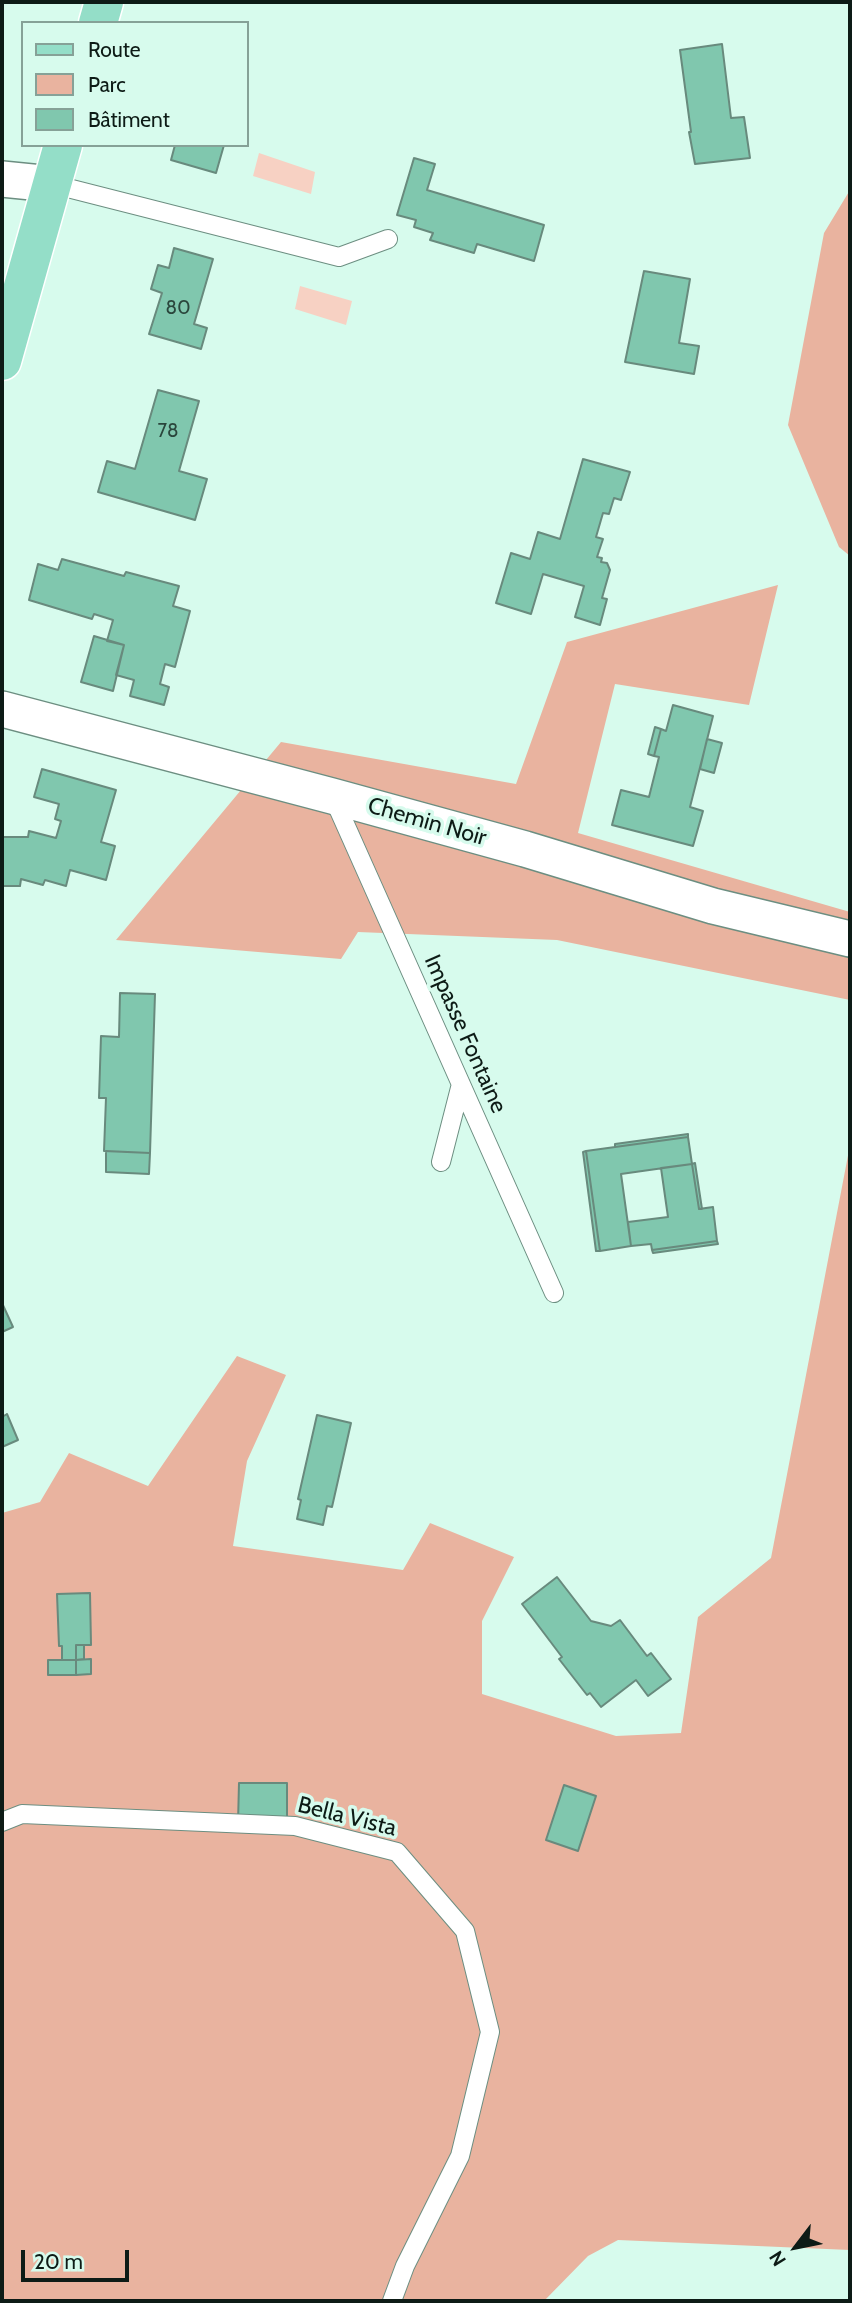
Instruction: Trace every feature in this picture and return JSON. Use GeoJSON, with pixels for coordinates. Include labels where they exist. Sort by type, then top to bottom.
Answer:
{"type":"FeatureCollection","features":[{"type":"Feature","properties":{"kind":"main road"},"geometry":{"type":"LineString","coordinates":[[99,21],[104,2]]}},
{"type":"Feature","properties":{"kind":"main road"},"geometry":{"type":"LineString","coordinates":[[2,361],[62,147]]}},
{"type":"Feature","properties":{"kind":"street"},"geometry":{"type":"LineString","coordinates":[[2,179],[52,184]]}},
{"type":"Feature","properties":{"kind":"street","name":"Chemin Noir"},"geometry":{"type":"LineString","coordinates":[[2,709],[525,849],[713,906],[850,939]]}},
{"type":"Feature","properties":{"kind":"lane"},"geometry":{"type":"LineString","coordinates":[[52,184],[339,257],[388,239]]}},
{"type":"Feature","properties":{"kind":"lane","name":"Impasse Fontaine"},"geometry":{"type":"LineString","coordinates":[[332,796],[554,1293]]}},
{"type":"Feature","properties":{"kind":"lane"},"geometry":{"type":"LineString","coordinates":[[441,1162],[461,1084]]}},
{"type":"Feature","properties":{"kind":"lane","name":"Bella Vista"},"geometry":{"type":"LineString","coordinates":[[2,1822],[22,1814],[295,1826],[397,1852],[464,1931],[490,2032],[460,2156],[405,2266],[392,2301]]}},
{"type":"Feature","properties":{"kind":"green space"},"geometry":{"type":"Polygon","coordinates":[[[850,190],[850,556],[839,547],[788,425],[824,233],[850,190]]]}},
{"type":"Feature","properties":{"kind":"green space"},"geometry":{"type":"Polygon","coordinates":[[[778,585],[749,705],[615,684],[578,833],[850,912],[850,1000],[557,940],[358,932],[341,959],[116,940],[281,742],[516,784],[567,642],[778,585]]]}},
{"type":"Feature","properties":{"kind":"green space"},"geometry":{"type":"Polygon","coordinates":[[[850,1145],[850,2250],[618,2240],[588,2256],[544,2301],[2,2301],[2,1513],[40,1502],[69,1453],[148,1486],[237,1356],[286,1375],[247,1461],[233,1546],[403,1570],[430,1523],[514,1557],[482,1621],[482,1694],[616,1736],[681,1733],[698,1617],[771,1558],[850,1145]]]}},
{"type":"Feature","properties":{"kind":"shaded area"},"geometry":{"type":"Polygon","coordinates":[[[259,153],[315,172],[311,194],[253,176],[259,153]]]}},
{"type":"Feature","properties":{"kind":"shaded area"},"geometry":{"type":"Polygon","coordinates":[[[300,286],[352,301],[346,325],[295,309],[300,286]]]}},
{"type":"Feature","properties":{"kind":"building"},"geometry":{"type":"Polygon","coordinates":[[[722,44],[731,118],[744,117],[750,158],[695,164],[680,50],[722,44]]]}},
{"type":"Feature","properties":{"kind":"building"},"geometry":{"type":"Polygon","coordinates":[[[174,147],[223,147],[216,173],[171,160],[174,147]]]}},
{"type":"Feature","properties":{"kind":"building"},"geometry":{"type":"Polygon","coordinates":[[[414,158],[435,164],[427,190],[544,225],[534,261],[477,244],[474,253],[430,240],[433,233],[414,227],[416,220],[397,215],[414,158]]]}},
{"type":"Feature","properties":{"kind":"building"},"geometry":{"type":"Polygon","coordinates":[[[174,248],[213,259],[194,324],[207,328],[201,349],[149,334],[162,293],[151,289],[158,265],[169,268],[174,248]]]}},
{"type":"Feature","properties":{"kind":"building"},"geometry":{"type":"Polygon","coordinates":[[[644,271],[690,279],[679,343],[699,346],[694,374],[625,362],[644,271]]]}},
{"type":"Feature","properties":{"kind":"building"},"geometry":{"type":"Polygon","coordinates":[[[158,390],[199,401],[179,471],[207,479],[195,520],[98,492],[107,461],[135,469],[158,390]]]}},
{"type":"Feature","properties":{"kind":"building"},"geometry":{"type":"Polygon","coordinates":[[[583,459],[630,472],[621,500],[614,498],[609,514],[603,513],[596,537],[603,539],[597,557],[602,558],[601,562],[607,563],[610,570],[602,598],[607,599],[600,625],[575,617],[584,586],[543,574],[531,614],[496,603],[511,553],[530,559],[538,532],[560,539],[583,459]]]}},
{"type":"Feature","properties":{"kind":"building"},"geometry":{"type":"Polygon","coordinates":[[[62,559],[124,576],[126,572],[179,586],[173,606],[190,611],[175,667],[165,664],[160,684],[169,687],[164,705],[130,696],[134,680],[116,675],[124,645],[107,641],[113,620],[94,614],[92,619],[29,600],[38,564],[58,570],[62,559]]]}},
{"type":"Feature","properties":{"kind":"building"},"geometry":{"type":"Polygon","coordinates":[[[94,636],[124,645],[113,691],[81,682],[94,636]]]}},
{"type":"Feature","properties":{"kind":"building"},"geometry":{"type":"Polygon","coordinates":[[[673,705],[713,716],[690,807],[703,811],[693,846],[612,825],[621,790],[649,797],[659,757],[654,756],[661,729],[666,731],[673,705]]]}},
{"type":"Feature","properties":{"kind":"building"},"geometry":{"type":"Polygon","coordinates":[[[655,727],[661,729],[654,756],[648,754],[655,727]]]}},
{"type":"Feature","properties":{"kind":"building"},"geometry":{"type":"Polygon","coordinates":[[[707,739],[722,743],[714,773],[700,769],[707,739]]]}},
{"type":"Feature","properties":{"kind":"building"},"geometry":{"type":"Polygon","coordinates":[[[42,769],[116,790],[101,842],[115,846],[106,880],[70,870],[66,886],[45,880],[43,885],[21,879],[20,886],[2,886],[2,837],[28,837],[29,831],[56,838],[61,821],[55,819],[59,804],[34,797],[42,769]]]}},
{"type":"Feature","properties":{"kind":"building"},"geometry":{"type":"Polygon","coordinates":[[[120,993],[155,994],[150,1153],[104,1151],[106,1098],[99,1098],[101,1036],[119,1037],[120,993]]]}},
{"type":"Feature","properties":{"kind":"building"},"geometry":{"type":"Polygon","coordinates":[[[688,1134],[688,1137],[615,1147],[615,1144],[688,1134]]]}},
{"type":"Feature","properties":{"kind":"building"},"geometry":{"type":"Polygon","coordinates":[[[688,1137],[692,1164],[621,1174],[631,1246],[600,1251],[586,1151],[688,1137]]]}},
{"type":"Feature","properties":{"kind":"building"},"geometry":{"type":"Polygon","coordinates":[[[106,1151],[150,1153],[149,1174],[106,1172],[106,1151]]]}},
{"type":"Feature","properties":{"kind":"building"},"geometry":{"type":"Polygon","coordinates":[[[586,1151],[600,1251],[596,1251],[583,1152],[586,1151]]]}},
{"type":"Feature","properties":{"kind":"building"},"geometry":{"type":"Polygon","coordinates":[[[695,1163],[702,1209],[699,1209],[692,1164],[695,1163]]]}},
{"type":"Feature","properties":{"kind":"building"},"geometry":{"type":"Polygon","coordinates":[[[692,1164],[699,1209],[713,1207],[717,1241],[652,1250],[651,1244],[631,1246],[628,1222],[668,1217],[661,1168],[692,1164]]]}},
{"type":"Feature","properties":{"kind":"building"},"geometry":{"type":"Polygon","coordinates":[[[717,1241],[718,1244],[653,1253],[652,1250],[717,1241]]]}},
{"type":"Feature","properties":{"kind":"building"},"geometry":{"type":"Polygon","coordinates":[[[2,1303],[13,1327],[2,1332],[2,1303]]]}},
{"type":"Feature","properties":{"kind":"building"},"geometry":{"type":"Polygon","coordinates":[[[7,1414],[18,1440],[2,1447],[2,1417],[7,1414]]]}},
{"type":"Feature","properties":{"kind":"building"},"geometry":{"type":"Polygon","coordinates":[[[317,1415],[351,1423],[332,1507],[327,1506],[323,1525],[297,1519],[301,1500],[298,1499],[317,1415]]]}},
{"type":"Feature","properties":{"kind":"building"},"geometry":{"type":"Polygon","coordinates":[[[557,1577],[591,1621],[611,1626],[620,1620],[647,1656],[651,1653],[671,1679],[648,1696],[636,1680],[601,1707],[590,1693],[587,1695],[522,1604],[557,1577]]]}},
{"type":"Feature","properties":{"kind":"building"},"geometry":{"type":"Polygon","coordinates":[[[90,1593],[91,1645],[76,1645],[76,1660],[62,1660],[57,1594],[90,1593]]]}},
{"type":"Feature","properties":{"kind":"building"},"geometry":{"type":"Polygon","coordinates":[[[76,1645],[84,1645],[84,1659],[76,1660],[76,1645]]]}},
{"type":"Feature","properties":{"kind":"building"},"geometry":{"type":"Polygon","coordinates":[[[91,1659],[91,1674],[76,1675],[76,1660],[91,1659]]]}},
{"type":"Feature","properties":{"kind":"building"},"geometry":{"type":"Polygon","coordinates":[[[48,1660],[76,1660],[76,1675],[48,1675],[48,1660]]]}},
{"type":"Feature","properties":{"kind":"building"},"geometry":{"type":"Polygon","coordinates":[[[239,1783],[287,1783],[287,1823],[238,1823],[239,1783]]]}},
{"type":"Feature","properties":{"kind":"building"},"geometry":{"type":"Polygon","coordinates":[[[564,1785],[596,1796],[578,1851],[546,1840],[564,1785]]]}}]}
